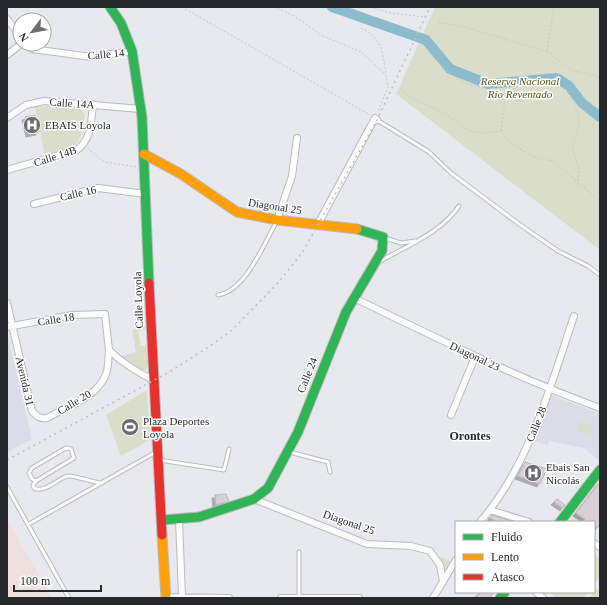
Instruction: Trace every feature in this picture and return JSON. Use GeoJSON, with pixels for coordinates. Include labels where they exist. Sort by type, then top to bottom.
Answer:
{"type":"FeatureCollection","features":[{"type":"Feature","properties":{"kind":"main road","name":"Calle Loyola"},"geometry":{"type":"LineString","coordinates":[[110,7],[121,23],[132,51],[141,109],[146,194],[153,380],[159,460],[166,597]]}},
{"type":"Feature","properties":{"kind":"main road","name":"Diagonal 25"},"geometry":{"type":"LineString","coordinates":[[144,154],[181,174],[237,212],[277,220],[356,229],[384,237]]}},
{"type":"Feature","properties":{"kind":"main road"},"geometry":{"type":"LineString","coordinates":[[375,264],[382,251],[384,237]]}},
{"type":"Feature","properties":{"kind":"main road","name":"Calle 24"},"geometry":{"type":"LineString","coordinates":[[162,520],[199,517],[254,499],[268,488],[298,432],[324,365],[354,298],[375,264]]}},
{"type":"Feature","properties":{"kind":"main road"},"geometry":{"type":"LineString","coordinates":[[563,521],[600,470]]}},
{"type":"Feature","properties":{"kind":"street","name":"Calle 14"},"geometry":{"type":"LineString","coordinates":[[52,52],[92,57],[132,51]]}},
{"type":"Feature","properties":{"kind":"street","name":"Calle 14A"},"geometry":{"type":"LineString","coordinates":[[7,118],[26,105],[36,101],[92,104],[141,109]]}},
{"type":"Feature","properties":{"kind":"street","name":"Calle 14B"},"geometry":{"type":"LineString","coordinates":[[7,170],[72,153],[83,146],[90,130],[92,104]]}},
{"type":"Feature","properties":{"kind":"street"},"geometry":{"type":"LineString","coordinates":[[318,224],[376,119]]}},
{"type":"Feature","properties":{"kind":"street"},"geometry":{"type":"LineString","coordinates":[[277,220],[292,176],[297,138]]}},
{"type":"Feature","properties":{"kind":"street","name":"Calle 16"},"geometry":{"type":"LineString","coordinates":[[34,204],[98,188],[146,194]]}},
{"type":"Feature","properties":{"kind":"street","name":"Diagonal 23"},"geometry":{"type":"LineString","coordinates":[[354,298],[475,357],[549,390],[600,408]]}},
{"type":"Feature","properties":{"kind":"street","name":"Avenida 31"},"geometry":{"type":"LineString","coordinates":[[7,303],[10,327],[32,411]]}},
{"type":"Feature","properties":{"kind":"street","name":"Calle 18"},"geometry":{"type":"LineString","coordinates":[[10,327],[72,315],[105,314],[109,350]]}},
{"type":"Feature","properties":{"kind":"street","name":"Calle 28"},"geometry":{"type":"LineString","coordinates":[[481,521],[515,473],[549,390],[574,316]]}},
{"type":"Feature","properties":{"kind":"street"},"geometry":{"type":"LineString","coordinates":[[109,350],[118,360],[153,380]]}},
{"type":"Feature","properties":{"kind":"street","name":"Calle 20"},"geometry":{"type":"LineString","coordinates":[[32,411],[36,417],[41,419],[47,418],[90,395],[99,386],[106,374],[109,350]]}},
{"type":"Feature","properties":{"kind":"street"},"geometry":{"type":"LineString","coordinates":[[451,415],[475,357]]}},
{"type":"Feature","properties":{"kind":"street","name":"Diagonal 25"},"geometry":{"type":"LineString","coordinates":[[254,499],[367,544],[411,546],[430,551],[440,565],[442,582]]}},
{"type":"Feature","properties":{"kind":"street"},"geometry":{"type":"LineString","coordinates":[[490,510],[526,521]]}},
{"type":"Feature","properties":{"kind":"street"},"geometry":{"type":"LineString","coordinates":[[179,519],[182,597]]}},
{"type":"Feature","properties":{"kind":"street"},"geometry":{"type":"LineString","coordinates":[[433,598],[455,562]]}},
{"type":"Feature","properties":{"kind":"street"},"geometry":{"type":"LineString","coordinates":[[166,597],[229,598]]}},
{"type":"Feature","properties":{"kind":"street"},"geometry":{"type":"LineString","coordinates":[[281,598],[359,598]]}},
{"type":"Feature","properties":{"kind":"lane"},"geometry":{"type":"LineString","coordinates":[[376,119],[429,152],[451,173],[519,224],[558,251],[588,266],[600,275]]}},
{"type":"Feature","properties":{"kind":"lane","name":"Calle 24"},"geometry":{"type":"LineString","coordinates":[[375,264],[446,222],[459,206]]}},
{"type":"Feature","properties":{"kind":"lane"},"geometry":{"type":"LineString","coordinates":[[218,295],[226,294],[241,282],[277,220]]}},
{"type":"Feature","properties":{"kind":"lane","name":"Diagonal 25"},"geometry":{"type":"LineString","coordinates":[[384,237],[401,242],[416,240]]}},
{"type":"Feature","properties":{"kind":"lane"},"geometry":{"type":"LineString","coordinates":[[36,481],[30,476],[29,473],[32,468],[66,448],[71,449],[74,458],[36,481],[33,485],[37,490],[72,475],[82,480],[101,483]]}},
{"type":"Feature","properties":{"kind":"lane"},"geometry":{"type":"LineString","coordinates":[[159,460],[224,470],[229,449]]}},
{"type":"Feature","properties":{"kind":"lane"},"geometry":{"type":"LineString","coordinates":[[29,524],[158,451]]}},
{"type":"Feature","properties":{"kind":"lane"},"geometry":{"type":"LineString","coordinates":[[287,451],[328,462],[330,472]]}},
{"type":"Feature","properties":{"kind":"lane"},"geometry":{"type":"LineString","coordinates":[[7,487],[69,598]]}},
{"type":"Feature","properties":{"kind":"lane"},"geometry":{"type":"LineString","coordinates":[[299,552],[299,597]]}},
{"type":"Feature","properties":{"kind":"path"},"geometry":{"type":"LineString","coordinates":[[182,7],[376,119],[388,88],[386,75],[381,45],[374,35],[361,28]]}},
{"type":"Feature","properties":{"kind":"path"},"geometry":{"type":"LineString","coordinates":[[274,7],[294,16],[321,35],[361,52],[386,75]]}},
{"type":"Feature","properties":{"kind":"path"},"geometry":{"type":"LineString","coordinates":[[370,7],[390,13],[425,17]]}},
{"type":"Feature","properties":{"kind":"path"},"geometry":{"type":"LineString","coordinates":[[547,51],[554,7]]}},
{"type":"Feature","properties":{"kind":"path"},"geometry":{"type":"LineString","coordinates":[[438,22],[464,27],[547,51],[575,71],[594,75],[600,79]]}},
{"type":"Feature","properties":{"kind":"path"},"geometry":{"type":"LineString","coordinates":[[432,56],[452,75],[465,82],[494,92],[501,93],[529,84],[557,83],[564,87],[569,92],[578,110],[579,123],[572,148],[577,158],[579,168],[577,187]]}},
{"type":"Feature","properties":{"kind":"path"},"geometry":{"type":"LineString","coordinates":[[494,92],[496,95],[506,99],[523,101],[543,83]]}},
{"type":"Feature","properties":{"kind":"path"},"geometry":{"type":"LineString","coordinates":[[400,89],[411,98],[441,111],[469,132],[501,131]]}},
{"type":"Feature","properties":{"kind":"path"},"geometry":{"type":"LineString","coordinates":[[506,99],[501,131],[512,144],[538,158],[553,161],[600,201]]}},
{"type":"Feature","properties":{"kind":"path"},"geometry":{"type":"LineString","coordinates":[[83,146],[105,162],[144,168]]}},
{"type":"Feature","properties":{"kind":"shaded area"},"geometry":{"type":"Polygon","coordinates":[[[7,333],[32,439],[7,452],[7,333]]]}},
{"type":"Feature","properties":{"kind":"shaded area"},"geometry":{"type":"Polygon","coordinates":[[[551,395],[600,414],[600,458],[598,460],[584,448],[549,441],[548,445],[533,441],[551,395]]]}},
{"type":"Feature","properties":{"kind":"shaded area"},"geometry":{"type":"Polygon","coordinates":[[[7,519],[51,598],[7,598],[7,519]]]}},
{"type":"Feature","properties":{"kind":"green space","name":"Reserva Nacional Río Reventado"},"geometry":{"type":"Polygon","coordinates":[[[435,7],[600,7],[600,250],[396,94],[435,7]]]}},
{"type":"Feature","properties":{"kind":"green space"},"geometry":{"type":"Polygon","coordinates":[[[49,106],[80,109],[85,114],[81,134],[76,145],[64,151],[45,156],[35,107],[49,106]]]}},
{"type":"Feature","properties":{"kind":"green space"},"geometry":{"type":"Polygon","coordinates":[[[136,325],[137,328],[146,327],[138,332],[141,346],[146,345],[149,364],[147,370],[142,370],[122,356],[136,352],[132,331],[135,329],[136,325]]]}},
{"type":"Feature","properties":{"kind":"green space","name":"Plaza Deportes Loyola"},"geometry":{"type":"Polygon","coordinates":[[[147,390],[150,440],[121,456],[106,415],[147,390]]]}},
{"type":"Feature","properties":{"kind":"green space"},"geometry":{"type":"Polygon","coordinates":[[[580,421],[593,425],[589,435],[577,431],[580,421]]]}},
{"type":"Feature","properties":{"kind":"green space"},"geometry":{"type":"Polygon","coordinates":[[[576,513],[585,519],[584,521],[574,521],[571,519],[576,513]]]}},
{"type":"Feature","properties":{"kind":"green space"},"geometry":{"type":"Polygon","coordinates":[[[595,555],[600,559],[600,577],[595,584],[595,555]]]}},
{"type":"Feature","properties":{"kind":"green space"},"geometry":{"type":"Polygon","coordinates":[[[440,556],[454,563],[447,571],[440,556]]]}},
{"type":"Feature","properties":{"kind":"green space"},"geometry":{"type":"Polygon","coordinates":[[[596,589],[600,591],[598,598],[589,598],[593,593],[595,593],[596,589]]]}},
{"type":"Feature","properties":{"kind":"green space"},"geometry":{"type":"Polygon","coordinates":[[[550,593],[588,593],[584,598],[556,598],[550,593]]]}},
{"type":"Feature","properties":{"kind":"building","name":"EBAIS Loyola"},"geometry":{"type":"Polygon","coordinates":[[[35,115],[39,132],[29,134],[25,117],[35,115]]]}},
{"type":"Feature","properties":{"kind":"building","name":"Ebais San Nicolás"},"geometry":{"type":"Polygon","coordinates":[[[525,462],[547,469],[540,484],[518,476],[525,462]]]}},
{"type":"Feature","properties":{"kind":"building"},"geometry":{"type":"Polygon","coordinates":[[[600,482],[600,524],[597,528],[595,527],[595,521],[583,521],[585,519],[576,513],[600,482]]]}},
{"type":"Feature","properties":{"kind":"building"},"geometry":{"type":"Polygon","coordinates":[[[226,494],[229,501],[216,505],[215,495],[226,494]]]}},
{"type":"Feature","properties":{"kind":"building"},"geometry":{"type":"Polygon","coordinates":[[[557,499],[565,505],[563,508],[554,502],[557,499]]]}},
{"type":"Feature","properties":{"kind":"building"},"geometry":{"type":"Polygon","coordinates":[[[492,515],[511,521],[496,521],[491,518],[492,515]]]}},
{"type":"Feature","properties":{"kind":"building"},"geometry":{"type":"Polygon","coordinates":[[[479,593],[493,593],[490,598],[476,598],[479,593]]]}},
{"type":"Feature","properties":{"kind":"waterway"},"geometry":{"type":"LineString","coordinates":[[332,7],[426,40],[450,69],[488,84],[557,78],[569,86],[582,103],[600,117]]}},
{"type":"Feature","properties":{"kind":"railway"},"geometry":{"type":"LineString","coordinates":[[7,460],[171,371],[210,346],[232,330],[277,284],[302,253],[377,120],[430,7]]}},
{"type":"Feature","properties":{"kind":"traffic: fast"},"geometry":{"type":"LineString","coordinates":[[110,7],[121,23],[132,51],[142,117],[149,283]]}},
{"type":"Feature","properties":{"kind":"traffic: fast"},"geometry":{"type":"LineString","coordinates":[[162,520],[199,517],[254,499],[268,488],[298,432],[346,312],[382,251],[383,237],[357,229]]}},
{"type":"Feature","properties":{"kind":"traffic: fast"},"geometry":{"type":"LineString","coordinates":[[561,521],[600,470]]}},
{"type":"Feature","properties":{"kind":"traffic: fast"},"geometry":{"type":"LineString","coordinates":[[500,598],[504,593]]}},
{"type":"Feature","properties":{"kind":"traffic: slow"},"geometry":{"type":"LineString","coordinates":[[144,154],[181,174],[237,212],[277,220],[357,229]]}},
{"type":"Feature","properties":{"kind":"traffic: slow"},"geometry":{"type":"LineString","coordinates":[[162,535],[166,598]]}},
{"type":"Feature","properties":{"kind":"traffic: jam"},"geometry":{"type":"LineString","coordinates":[[149,283],[162,535]]}},
{"type":"Feature","properties":{"kind":"place","name":"EBAIS Loyola"},"geometry":{"type":"Point","coordinates":[32,125]}},
{"type":"Feature","properties":{"kind":"place","name":"Plaza Deportes Loyola"},"geometry":{"type":"Point","coordinates":[130,427]}},
{"type":"Feature","properties":{"kind":"place","name":"Ebais San Nicolás"},"geometry":{"type":"Point","coordinates":[533,473]}},
{"type":"Feature","properties":{"kind":"district","name":"Orontes"},"geometry":{"type":"Point","coordinates":[470,436]}}]}
